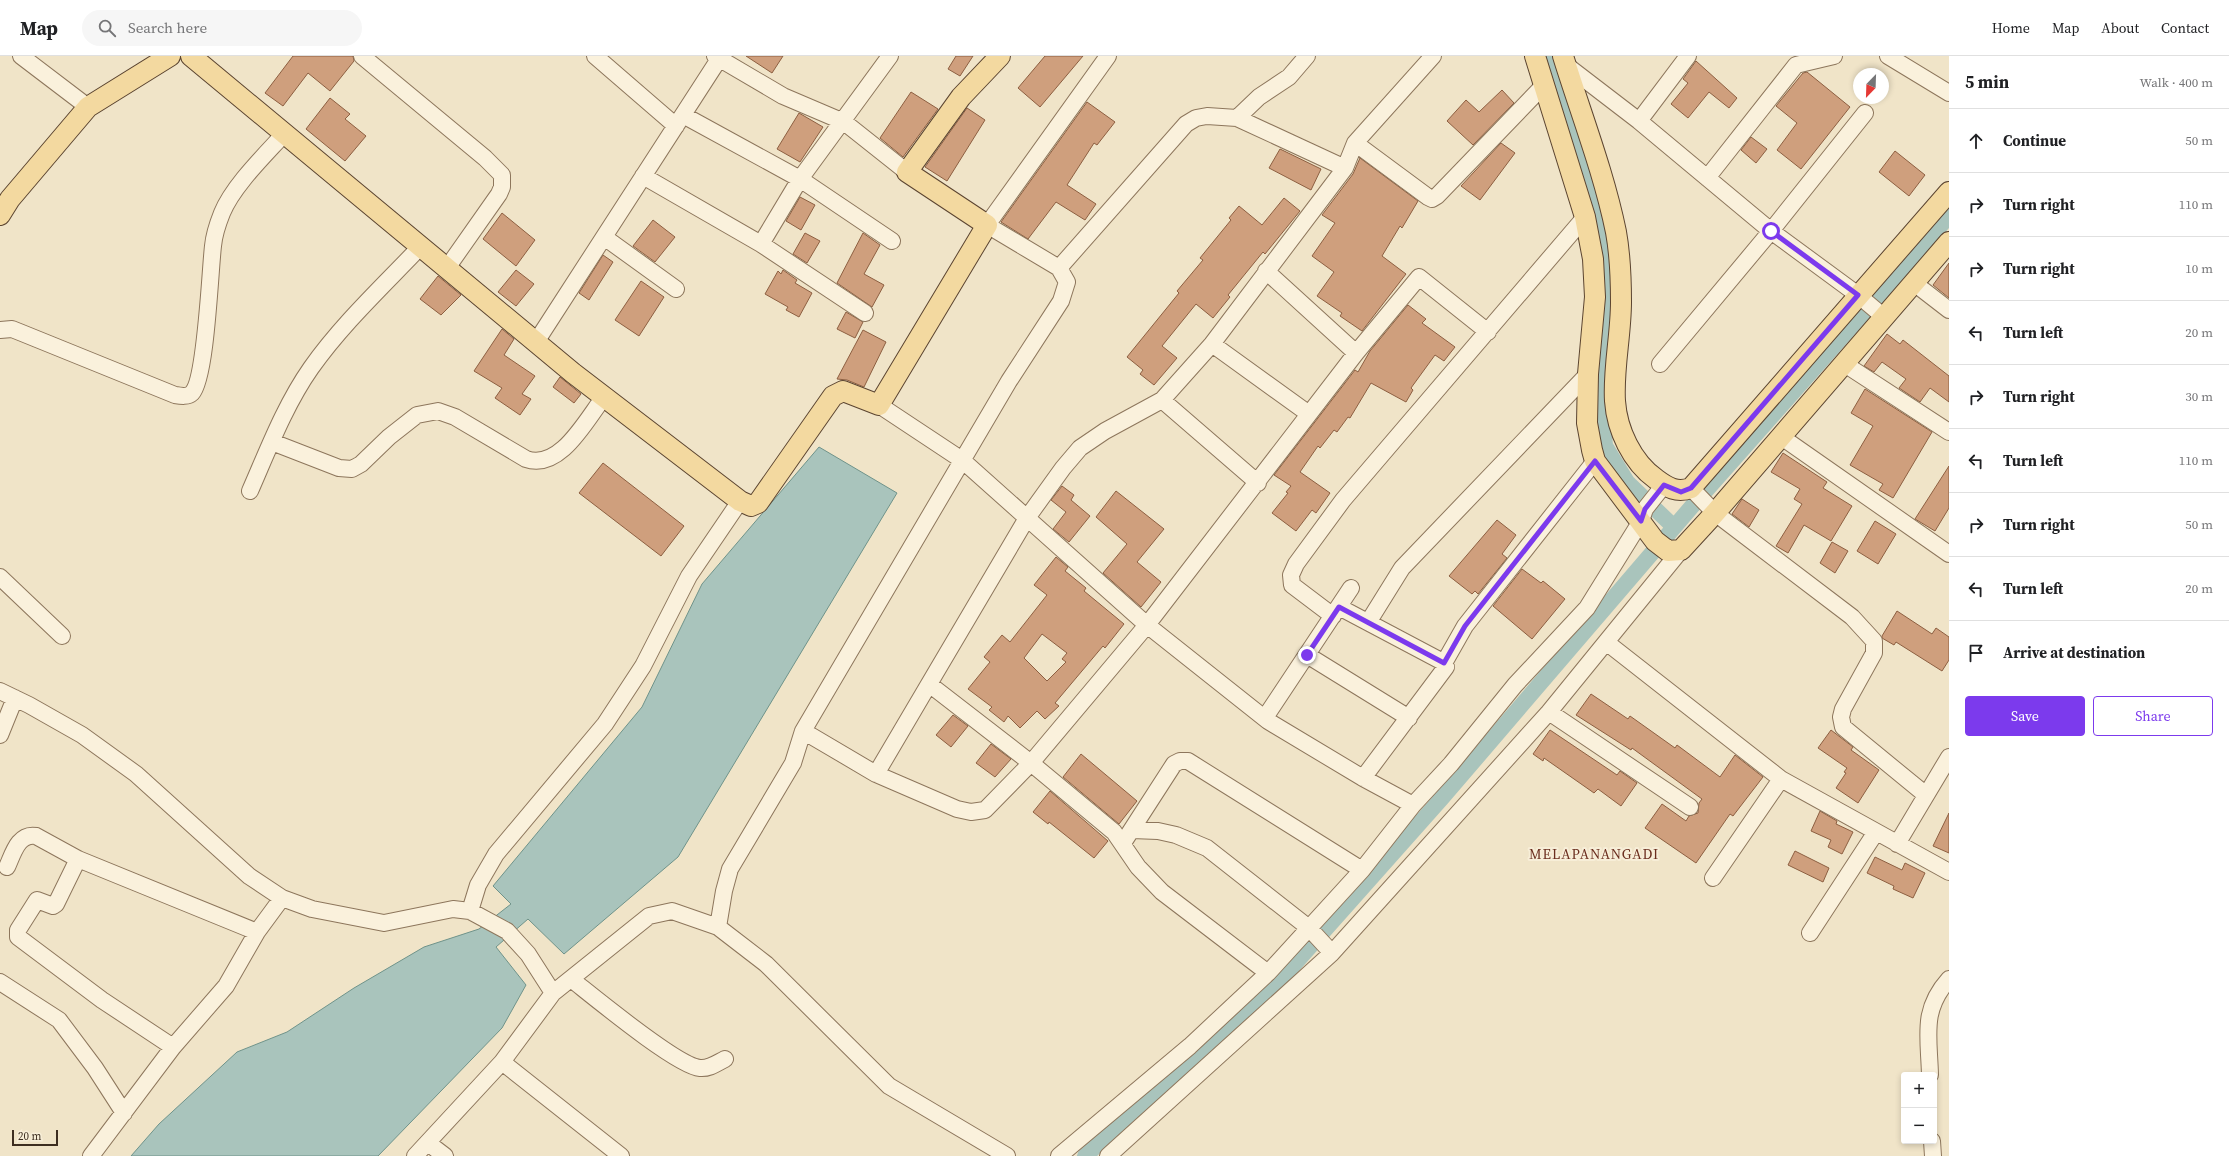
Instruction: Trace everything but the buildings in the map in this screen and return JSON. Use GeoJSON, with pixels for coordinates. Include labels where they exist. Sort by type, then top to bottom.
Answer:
{"type":"FeatureCollection","features":[{"type":"Feature","properties":{"kind":"main road"},"geometry":{"type":"LineString","coordinates":[[0,215],[10,199],[88,107],[170,56]]}},
{"type":"Feature","properties":{"kind":"main road"},"geometry":{"type":"LineString","coordinates":[[191,56],[604,397],[740,501],[750,506],[758,503],[833,396],[843,391],[879,405],[987,225],[907,172],[961,97],[1000,56]]}},
{"type":"Feature","properties":{"kind":"main road"},"geometry":{"type":"LineString","coordinates":[[1535,56],[1545,84],[1585,217],[1593,259],[1595,297],[1588,374],[1587,423],[1595,461],[1646,510],[1668,547],[1702,499],[1861,297],[1949,192]]}},
{"type":"Feature","properties":{"kind":"main road"},"geometry":{"type":"LineString","coordinates":[[1565,61],[1569,80],[1596,159],[1616,233],[1621,301],[1615,402],[1625,440],[1649,474],[1664,485],[1702,499]]}},
{"type":"Feature","properties":{"kind":"main road"},"geometry":{"type":"LineString","coordinates":[[1702,499],[1780,436],[1843,363],[1881,315],[1914,283],[1949,242]]}},
{"type":"Feature","properties":{"kind":"street"},"geometry":{"type":"LineString","coordinates":[[21,56],[88,107]]}},
{"type":"Feature","properties":{"kind":"street"},"geometry":{"type":"LineString","coordinates":[[362,56],[485,158],[502,175],[502,187],[499,194],[447,268]]}},
{"type":"Feature","properties":{"kind":"street"},"geometry":{"type":"LineString","coordinates":[[595,56],[679,120],[800,179],[892,241]]}},
{"type":"Feature","properties":{"kind":"street"},"geometry":{"type":"LineString","coordinates":[[761,244],[800,179],[844,122],[890,56]]}},
{"type":"Feature","properties":{"kind":"street"},"geometry":{"type":"LineString","coordinates":[[718,927],[724,891],[730,869],[793,763],[803,731],[1009,381],[1061,301],[1067,282],[1059,268],[987,225],[1108,56]]}},
{"type":"Feature","properties":{"kind":"street"},"geometry":{"type":"LineString","coordinates":[[1237,118],[1259,97],[1289,77],[1307,56]]}},
{"type":"Feature","properties":{"kind":"street"},"geometry":{"type":"LineString","coordinates":[[876,774],[1027,518],[1063,468],[1080,448],[1106,431],[1162,400],[1212,344],[1266,270],[1345,168],[1356,143],[1433,56]]}},
{"type":"Feature","properties":{"kind":"street"},"geometry":{"type":"LineString","coordinates":[[1639,121],[1688,56]]}},
{"type":"Feature","properties":{"kind":"street"},"geometry":{"type":"LineString","coordinates":[[1707,178],[1796,65],[1834,56]]}},
{"type":"Feature","properties":{"kind":"street"},"geometry":{"type":"LineString","coordinates":[[1888,56],[1949,93]]}},
{"type":"Feature","properties":{"kind":"street"},"geometry":{"type":"LineString","coordinates":[[536,342],[679,120],[717,57],[782,96],[844,122],[907,172]]}},
{"type":"Feature","properties":{"kind":"street"},"geometry":{"type":"LineString","coordinates":[[1565,61],[1771,231],[1861,297],[1881,315]]}},
{"type":"Feature","properties":{"kind":"street"},"geometry":{"type":"LineString","coordinates":[[1356,143],[1432,199],[1437,196],[1545,84]]}},
{"type":"Feature","properties":{"kind":"street"},"geometry":{"type":"LineString","coordinates":[[1660,364],[1771,231],[1865,113]]}},
{"type":"Feature","properties":{"kind":"street"},"geometry":{"type":"LineString","coordinates":[[1059,268],[1186,124],[1196,118],[1207,116],[1237,118],[1345,168]]}},
{"type":"Feature","properties":{"kind":"street"},"geometry":{"type":"LineString","coordinates":[[0,330],[12,329],[175,395],[186,396],[192,393],[197,384],[202,362],[213,244],[222,212],[244,178],[284,134]]}},
{"type":"Feature","properties":{"kind":"street"},"geometry":{"type":"LineString","coordinates":[[643,176],[761,244],[865,313]]}},
{"type":"Feature","properties":{"kind":"street"},"geometry":{"type":"LineString","coordinates":[[1363,778],[1446,669],[1444,663],[1369,621],[1336,611],[1292,585],[1291,575],[1296,564],[1343,500],[1585,217]]}},
{"type":"Feature","properties":{"kind":"street"},"geometry":{"type":"LineString","coordinates":[[604,237],[676,289]]}},
{"type":"Feature","properties":{"kind":"street"},"geometry":{"type":"LineString","coordinates":[[250,491],[272,442],[315,363],[344,326],[420,246]]}},
{"type":"Feature","properties":{"kind":"street"},"geometry":{"type":"LineString","coordinates":[[1266,270],[1356,353]]}},
{"type":"Feature","properties":{"kind":"street"},"geometry":{"type":"LineString","coordinates":[[803,731],[876,774],[957,808],[971,812],[985,810],[1031,763],[1147,625],[1258,483],[1356,353],[1419,277],[1488,332]]}},
{"type":"Feature","properties":{"kind":"street"},"geometry":{"type":"LineString","coordinates":[[1914,283],[1949,310]]}},
{"type":"Feature","properties":{"kind":"street"},"geometry":{"type":"LineString","coordinates":[[1212,344],[1309,414]]}},
{"type":"Feature","properties":{"kind":"street"},"geometry":{"type":"LineString","coordinates":[[1843,363],[1949,432]]}},
{"type":"Feature","properties":{"kind":"street"},"geometry":{"type":"LineString","coordinates":[[1369,621],[1402,568],[1588,374]]}},
{"type":"Feature","properties":{"kind":"street"},"geometry":{"type":"LineString","coordinates":[[272,442],[339,468],[352,469],[361,464],[389,437],[417,415],[438,411],[455,417],[535,463],[553,458],[564,449],[604,397]]}},
{"type":"Feature","properties":{"kind":"street"},"geometry":{"type":"LineString","coordinates":[[1162,400],[1258,483]]}},
{"type":"Feature","properties":{"kind":"street"},"geometry":{"type":"LineString","coordinates":[[879,405],[962,460],[1147,625],[1268,721],[1363,778],[1413,805]]}},
{"type":"Feature","properties":{"kind":"street"},"geometry":{"type":"LineString","coordinates":[[1780,436],[1949,553]]}},
{"type":"Feature","properties":{"kind":"street"},"geometry":{"type":"LineString","coordinates":[[1444,663],[1465,626],[1595,461]]}},
{"type":"Feature","properties":{"kind":"street"},"geometry":{"type":"LineString","coordinates":[[1059,1156],[1190,1046],[1268,973],[1310,929],[1362,870],[1413,805],[1451,764],[1515,685],[1587,608],[1646,510],[1664,485]]}},
{"type":"Feature","properties":{"kind":"street"},"geometry":{"type":"LineString","coordinates":[[1702,499],[1852,617],[1874,641],[1874,653],[1843,709],[1841,717],[1843,727],[1926,795]]}},
{"type":"Feature","properties":{"kind":"street"},"geometry":{"type":"LineString","coordinates":[[470,910],[478,885],[496,854],[606,724],[643,666],[689,576],[740,501]]}},
{"type":"Feature","properties":{"kind":"street"},"geometry":{"type":"LineString","coordinates":[[1108,1156],[1330,950],[1549,712],[1606,642],[1668,547]]}},
{"type":"Feature","properties":{"kind":"street"},"geometry":{"type":"LineString","coordinates":[[0,577],[62,636]]}},
{"type":"Feature","properties":{"kind":"street"},"geometry":{"type":"LineString","coordinates":[[1268,721],[1267,713],[1307,655],[1350,588]]}},
{"type":"Feature","properties":{"kind":"street"},"geometry":{"type":"LineString","coordinates":[[1606,642],[1781,779],[1949,872]]}},
{"type":"Feature","properties":{"kind":"street"},"geometry":{"type":"LineString","coordinates":[[1307,655],[1409,718]]}},
{"type":"Feature","properties":{"kind":"street"},"geometry":{"type":"LineString","coordinates":[[929,684],[1031,763],[1114,832],[1128,836],[1158,831],[1176,835],[1207,848],[1310,929],[1330,950]]}},
{"type":"Feature","properties":{"kind":"street"},"geometry":{"type":"LineString","coordinates":[[0,691],[82,735],[136,774],[249,876],[282,898],[312,909],[384,923],[453,909],[470,910],[507,931],[528,954],[553,993]]}},
{"type":"Feature","properties":{"kind":"street"},"geometry":{"type":"LineString","coordinates":[[0,736],[15,698]]}},
{"type":"Feature","properties":{"kind":"street"},"geometry":{"type":"LineString","coordinates":[[1549,712],[1690,806]]}},
{"type":"Feature","properties":{"kind":"street"},"geometry":{"type":"LineString","coordinates":[[1897,844],[1949,757]]}},
{"type":"Feature","properties":{"kind":"street"},"geometry":{"type":"LineString","coordinates":[[1128,836],[1174,764],[1180,761],[1188,762],[1362,870]]}},
{"type":"Feature","properties":{"kind":"street"},"geometry":{"type":"LineString","coordinates":[[1713,878],[1781,779]]}},
{"type":"Feature","properties":{"kind":"street"},"geometry":{"type":"LineString","coordinates":[[1810,933],[1876,832]]}},
{"type":"Feature","properties":{"kind":"street"},"geometry":{"type":"LineString","coordinates":[[7,867],[22,838],[29,835],[36,836],[78,859],[258,932]]}},
{"type":"Feature","properties":{"kind":"street"},"geometry":{"type":"LineString","coordinates":[[1128,836],[1138,867],[1162,892],[1268,973]]}},
{"type":"Feature","properties":{"kind":"street"},"geometry":{"type":"LineString","coordinates":[[78,859],[56,904],[53,906],[40,900],[34,902],[18,930],[18,937],[102,1000],[173,1047]]}},
{"type":"Feature","properties":{"kind":"street"},"geometry":{"type":"LineString","coordinates":[[91,1156],[173,1047],[226,986],[258,932],[282,898]]}},
{"type":"Feature","properties":{"kind":"street"},"geometry":{"type":"LineString","coordinates":[[415,1156],[502,1062],[553,993],[649,916],[672,911],[718,927],[766,964],[889,1086],[1007,1156]]}},
{"type":"Feature","properties":{"kind":"street"},"geometry":{"type":"LineString","coordinates":[[571,979],[677,1059],[698,1068],[708,1068],[725,1059]]}},
{"type":"Feature","properties":{"kind":"street"},"geometry":{"type":"LineString","coordinates":[[1930,1072],[1928,1014],[1938,991],[1949,979]]}},
{"type":"Feature","properties":{"kind":"street"},"geometry":{"type":"LineString","coordinates":[[0,982],[59,1020],[95,1068],[124,1113]]}},
{"type":"Feature","properties":{"kind":"street"},"geometry":{"type":"LineString","coordinates":[[502,1062],[620,1156]]}},
{"type":"Feature","properties":{"kind":"street"},"geometry":{"type":"LineString","coordinates":[[428,1143],[445,1156]]}},
{"type":"Feature","properties":{"kind":"street"},"geometry":{"type":"LineString","coordinates":[[1932,1144],[1933,1156]]}},
{"type":"Feature","properties":{"kind":"water"},"geometry":{"type":"Polygon","coordinates":[[[819,447],[897,493],[678,857],[564,954],[528,919],[496,947],[526,985],[502,1028],[378,1156],[131,1156],[159,1124],[237,1052],[287,1032],[354,988],[424,947],[479,929],[511,904],[493,886],[642,707],[702,584],[819,447]]]}},
{"type":"Feature","properties":{"kind":"waterway"},"geometry":{"type":"LineString","coordinates":[[1550,56],[1607,250],[1608,299],[1601,397],[1605,446],[1627,482],[1674,527]]}},
{"type":"Feature","properties":{"kind":"waterway"},"geometry":{"type":"LineString","coordinates":[[1085,1156],[1267,995],[1442,798],[1694,504],[1949,216]]}},
{"type":"Feature","properties":{"kind":"district","name":"MELAPANANGADI"},"geometry":{"type":"Point","coordinates":[1594,854]}},
{"type":"Feature","properties":{"kind":"route"},"geometry":{"type":"LineString","coordinates":[[1307,655],[1339,607],[1369,621],[1444,663],[1465,626],[1595,461],[1641,521],[1645,509],[1664,485],[1681,492],[1691,488],[1858,295],[1771,231]]}}]}
